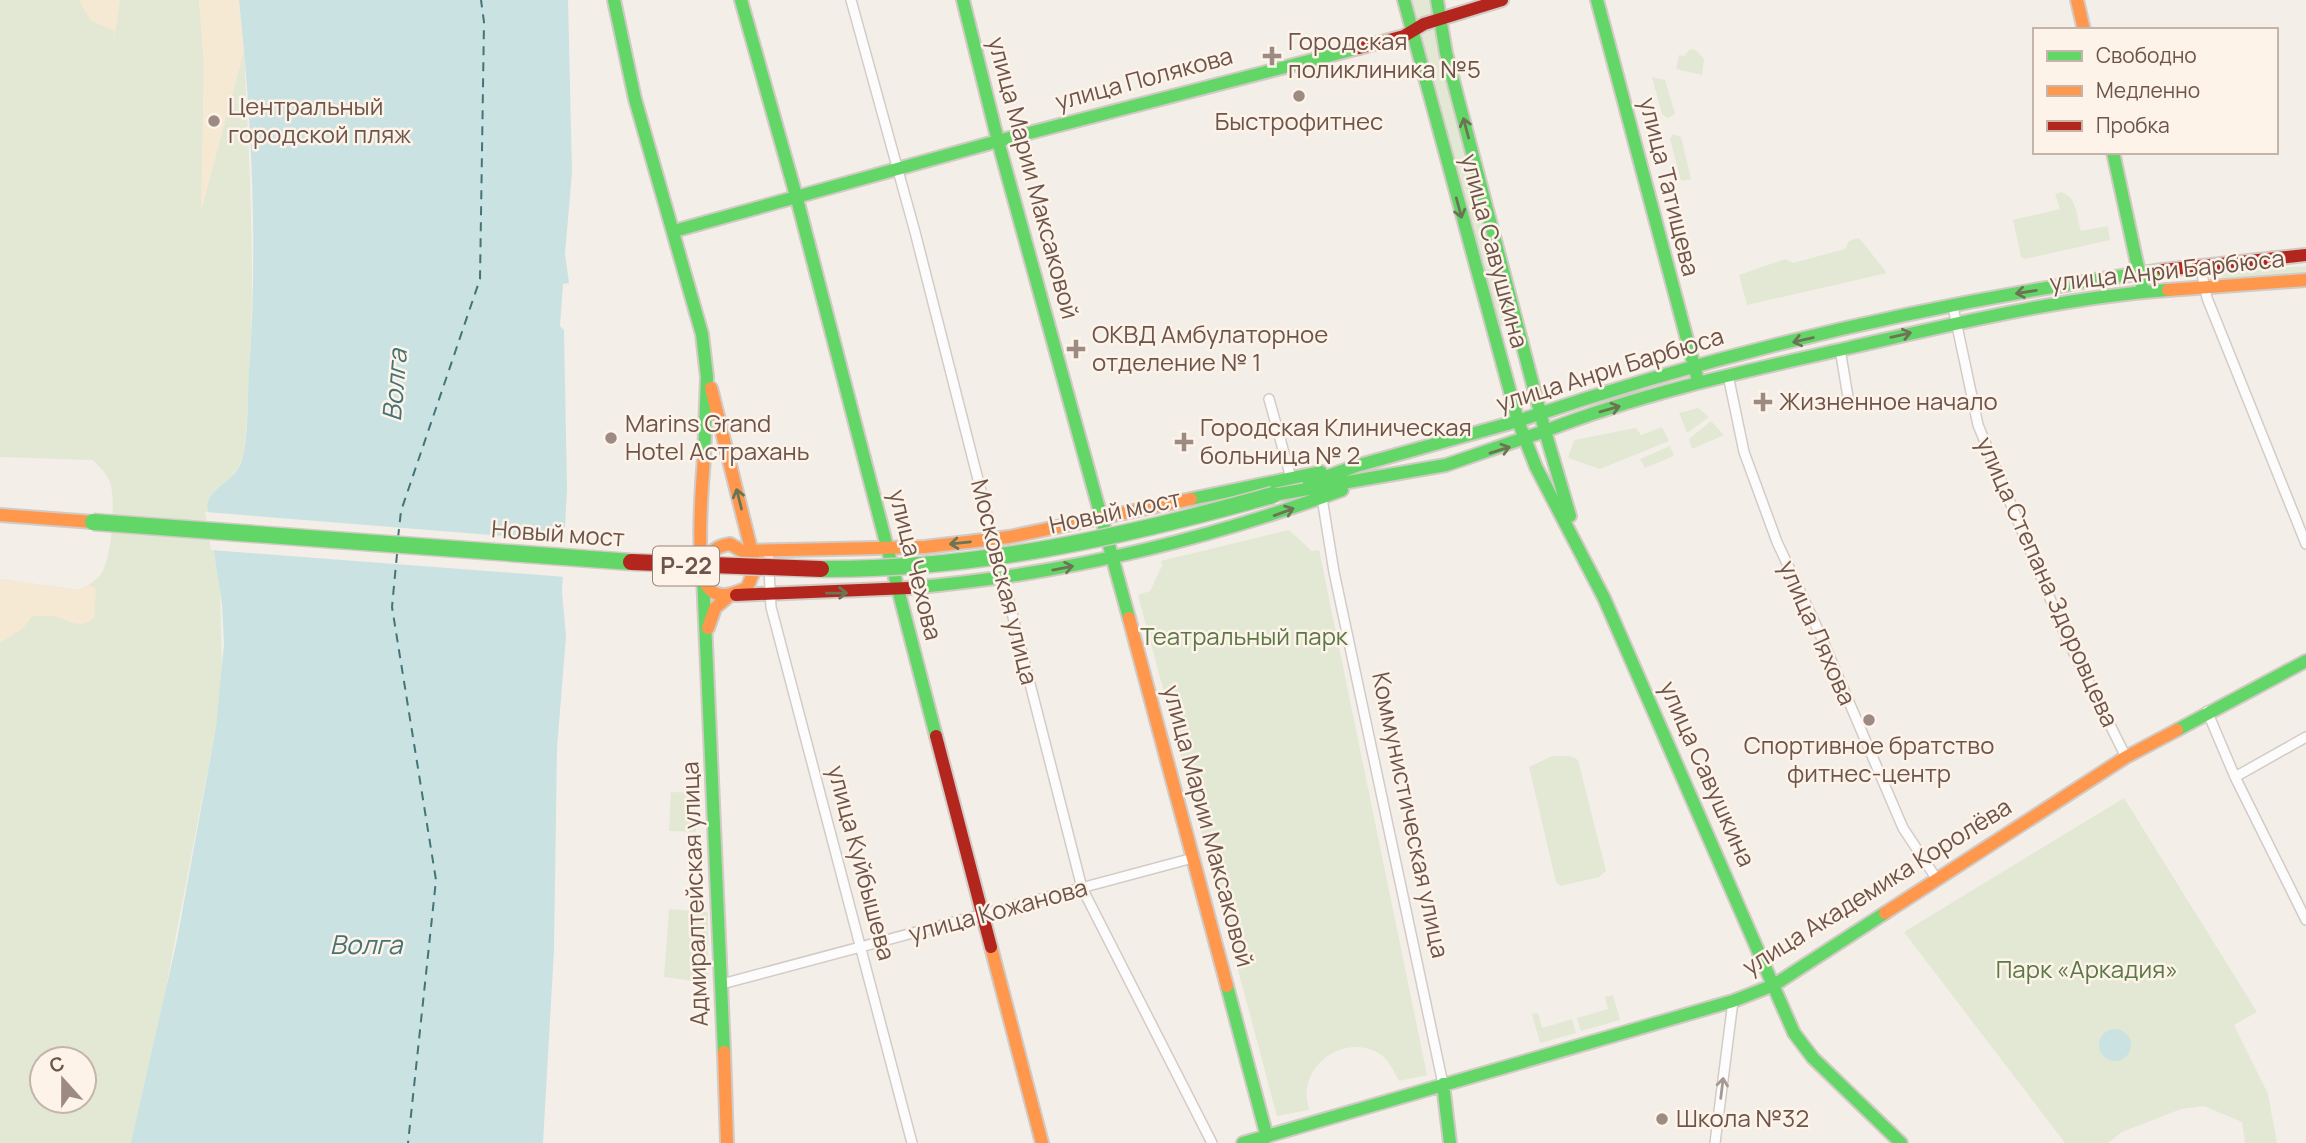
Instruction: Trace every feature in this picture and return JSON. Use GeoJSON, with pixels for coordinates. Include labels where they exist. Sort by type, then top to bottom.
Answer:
{"type":"FeatureCollection","features":[{"type":"Feature","properties":{"kind":"main road"},"geometry":{"type":"LineString","coordinates":[[614,0],[627,64],[699,326],[707,374],[755,554],[751,582],[715,608],[706,643]]}},
{"type":"Feature","properties":{"kind":"main road","name":"улица Чехова"},"geometry":{"type":"LineString","coordinates":[[741,0],[797,200],[1042,1143]]}},
{"type":"Feature","properties":{"kind":"main road","name":"улица Марии Максаковой"},"geometry":{"type":"LineString","coordinates":[[962,0],[1267,1137]]}},
{"type":"Feature","properties":{"kind":"main road","name":"улица Савушкина"},"geometry":{"type":"LineString","coordinates":[[1404,0],[1491,329],[1526,440],[1579,543],[1794,1033],[1813,1058],[1900,1143]]}},
{"type":"Feature","properties":{"kind":"main road","name":"улица Савушкина"},"geometry":{"type":"LineString","coordinates":[[1437,0],[1446,53],[1540,413],[1579,543]]}},
{"type":"Feature","properties":{"kind":"main road","name":"улица Полякова"},"geometry":{"type":"LineString","coordinates":[[674,231],[797,200],[998,141],[1404,36],[1412,30],[1502,0]]}},
{"type":"Feature","properties":{"kind":"main road","name":"улица Татищева"},"geometry":{"type":"LineString","coordinates":[[1597,0],[1699,384]]}},
{"type":"Feature","properties":{"kind":"main road"},"geometry":{"type":"LineString","coordinates":[[2077,0],[2084,28]]}},
{"type":"Feature","properties":{"kind":"main road"},"geometry":{"type":"LineString","coordinates":[[2113,154],[2142,274],[2143,291]]}},
{"type":"Feature","properties":{"kind":"main road","name":"улица Анри Барбюса"},"geometry":{"type":"LineString","coordinates":[[1273,495],[1356,466],[1518,421],[1694,367],[1955,315],[2142,274],[2200,265],[2306,255]]}},
{"type":"Feature","properties":{"kind":"main road","name":"улица Анри Барбюса"},"geometry":{"type":"LineString","coordinates":[[1273,495],[1362,483],[1495,452],[1576,419],[1728,375],[1840,349],[1955,315],[2143,291],[2306,279]]}},
{"type":"Feature","properties":{"kind":"main road"},"geometry":{"type":"LineString","coordinates":[[1491,329],[1518,322]]}},
{"type":"Feature","properties":{"kind":"main road","name":"Адмиралтейская улица"},"geometry":{"type":"LineString","coordinates":[[707,374],[703,572],[727,1143]]}},
{"type":"Feature","properties":{"kind":"main road"},"geometry":{"type":"LineString","coordinates":[[1356,466],[993,539],[888,548],[755,554],[730,544],[722,545],[709,553],[703,572],[712,590],[732,595],[898,590],[1003,579],[1203,537],[1279,514],[1362,483]]}},
{"type":"Feature","properties":{"kind":"main road","name":"Новый мост"},"geometry":{"type":"LineString","coordinates":[[0,515],[729,570],[865,569],[995,559],[1063,548],[1151,529],[1273,495]]}},
{"type":"Feature","properties":{"kind":"main road","name":"улица Академика Королёва"},"geometry":{"type":"LineString","coordinates":[[1243,1143],[1733,1001],[1774,985],[2126,757],[2207,711],[2306,661]]}},
{"type":"Feature","properties":{"kind":"main road","name":"Коммунистическая улица"},"geometry":{"type":"LineString","coordinates":[[1443,1084],[1450,1143]]}},
{"type":"Feature","properties":{"kind":"street","name":"Московская улица"},"geometry":{"type":"LineString","coordinates":[[851,0],[1083,888],[1212,1143]]}},
{"type":"Feature","properties":{"kind":"street"},"geometry":{"type":"LineString","coordinates":[[2200,265],[2203,286],[2306,544]]}},
{"type":"Feature","properties":{"kind":"street","name":"улица Степана Здоровцева"},"geometry":{"type":"LineString","coordinates":[[1955,315],[1978,425],[2066,637],[2126,757]]}},
{"type":"Feature","properties":{"kind":"street"},"geometry":{"type":"LineString","coordinates":[[1840,349],[1848,397]]}},
{"type":"Feature","properties":{"kind":"street","name":"улица Ляхова"},"geometry":{"type":"LineString","coordinates":[[1728,375],[1744,452],[1777,542],[1819,632],[1903,828],[1936,878]]}},
{"type":"Feature","properties":{"kind":"street"},"geometry":{"type":"LineString","coordinates":[[1269,399],[1291,478]]}},
{"type":"Feature","properties":{"kind":"street","name":"Коммунистическая улица"},"geometry":{"type":"LineString","coordinates":[[1322,498],[1334,572],[1443,1084]]}},
{"type":"Feature","properties":{"kind":"street","name":"улица Куйбышева"},"geometry":{"type":"LineString","coordinates":[[755,554],[769,594],[912,1143]]}},
{"type":"Feature","properties":{"kind":"street"},"geometry":{"type":"LineString","coordinates":[[2207,711],[2235,776],[2306,920]]}},
{"type":"Feature","properties":{"kind":"street"},"geometry":{"type":"LineString","coordinates":[[2235,776],[2306,737]]}},
{"type":"Feature","properties":{"kind":"street","name":"улица Кожанова"},"geometry":{"type":"LineString","coordinates":[[722,984],[1193,858]]}},
{"type":"Feature","properties":{"kind":"street"},"geometry":{"type":"LineString","coordinates":[[1715,1143],[1733,1001]]}},
{"type":"Feature","properties":{"kind":"green space"},"geometry":{"type":"Polygon","coordinates":[[[0,0],[199,0],[204,61],[202,207],[244,50],[252,253],[245,445],[236,471],[214,492],[207,505],[220,579],[222,672],[216,727],[158,1029],[143,1143],[0,1143],[0,579],[79,590],[99,577],[105,566],[110,543],[112,490],[105,473],[93,460],[0,457],[0,0]]]}},
{"type":"Feature","properties":{"kind":"green space"},"geometry":{"type":"Polygon","coordinates":[[[1404,0],[1437,0],[1518,322],[1491,329],[1404,0]]]}},
{"type":"Feature","properties":{"kind":"green space"},"geometry":{"type":"Polygon","coordinates":[[[1690,49],[1697,51],[1704,59],[1702,75],[1676,69],[1679,55],[1684,56],[1690,49]]]}},
{"type":"Feature","properties":{"kind":"green space"},"geometry":{"type":"Polygon","coordinates":[[[1652,77],[1665,80],[1675,114],[1668,118],[1662,114],[1652,77]]]}},
{"type":"Feature","properties":{"kind":"green space"},"geometry":{"type":"Polygon","coordinates":[[[1673,134],[1681,137],[1691,179],[1681,181],[1670,139],[1673,134]]]}},
{"type":"Feature","properties":{"kind":"green space"},"geometry":{"type":"Polygon","coordinates":[[[2061,192],[2073,203],[2081,231],[2108,226],[2110,240],[2025,259],[2021,257],[2013,220],[2060,209],[2055,194],[2061,192]]]}},
{"type":"Feature","properties":{"kind":"green space"},"geometry":{"type":"Polygon","coordinates":[[[1859,238],[1887,273],[1747,305],[1739,275],[1785,259],[1793,263],[1845,249],[1849,241],[1859,238]]]}},
{"type":"Feature","properties":{"kind":"green space"},"geometry":{"type":"Polygon","coordinates":[[[2306,266],[2306,276],[2222,279],[2222,272],[2306,266]]]}},
{"type":"Feature","properties":{"kind":"green space"},"geometry":{"type":"Polygon","coordinates":[[[1698,408],[1709,417],[1687,433],[1679,413],[1698,408]]]}},
{"type":"Feature","properties":{"kind":"green space"},"geometry":{"type":"Polygon","coordinates":[[[1711,421],[1724,435],[1692,449],[1689,439],[1711,421]]]}},
{"type":"Feature","properties":{"kind":"green space"},"geometry":{"type":"Polygon","coordinates":[[[1662,427],[1669,441],[1600,469],[1568,458],[1574,440],[1636,428],[1641,435],[1662,427]]]}},
{"type":"Feature","properties":{"kind":"green space"},"geometry":{"type":"Polygon","coordinates":[[[1670,446],[1674,456],[1645,468],[1640,459],[1670,446]]]}},
{"type":"Feature","properties":{"kind":"green space","name":"Театральный парк"},"geometry":{"type":"Polygon","coordinates":[[[1289,530],[1312,551],[1319,550],[1427,1075],[1399,1081],[1389,1063],[1380,1054],[1369,1049],[1346,1048],[1325,1058],[1311,1076],[1306,1093],[1309,1110],[1277,1116],[1138,595],[1150,591],[1162,566],[1161,561],[1289,530]]]}},
{"type":"Feature","properties":{"kind":"green space"},"geometry":{"type":"Polygon","coordinates":[[[1552,756],[1570,756],[1578,760],[1606,871],[1599,877],[1561,886],[1556,882],[1529,767],[1552,756]]]}},
{"type":"Feature","properties":{"kind":"green space"},"geometry":{"type":"Polygon","coordinates":[[[671,792],[695,793],[696,832],[669,831],[671,792]]]}},
{"type":"Feature","properties":{"kind":"green space","name":"Парк «Аркадия»"},"geometry":{"type":"Polygon","coordinates":[[[2124,798],[2257,1012],[2234,1025],[2268,1094],[2277,1143],[2245,1143],[2242,1122],[2204,1106],[2181,1109],[2122,1132],[2108,1143],[2065,1143],[1904,932],[2124,798]]]}},
{"type":"Feature","properties":{"kind":"green space"},"geometry":{"type":"Polygon","coordinates":[[[669,909],[708,912],[708,983],[664,977],[669,909]]]}},
{"type":"Feature","properties":{"kind":"green space"},"geometry":{"type":"Polygon","coordinates":[[[1613,995],[1620,1020],[1581,1031],[1577,1018],[1608,1009],[1605,997],[1613,995]]]}},
{"type":"Feature","properties":{"kind":"green space"},"geometry":{"type":"Polygon","coordinates":[[[1538,1013],[1542,1028],[1572,1019],[1576,1033],[1540,1043],[1532,1014],[1538,1013]]]}},
{"type":"Feature","properties":{"kind":"sand"},"geometry":{"type":"Polygon","coordinates":[[[79,0],[120,0],[114,40],[114,31],[90,20],[79,0]]]}},
{"type":"Feature","properties":{"kind":"sand","name":"Центральный городской пляж"},"geometry":{"type":"Polygon","coordinates":[[[199,0],[239,0],[244,50],[201,211],[204,61],[199,0]]]}},
{"type":"Feature","properties":{"kind":"sand"},"geometry":{"type":"Polygon","coordinates":[[[0,579],[79,590],[90,585],[96,589],[94,618],[79,624],[54,616],[33,616],[22,629],[0,643],[0,579]]]}},
{"type":"Feature","properties":{"kind":"water","name":"Волга"},"geometry":{"type":"Polygon","coordinates":[[[239,0],[568,0],[572,172],[565,254],[569,283],[563,284],[560,326],[564,330],[567,488],[562,592],[566,636],[557,748],[554,950],[543,1143],[131,1143],[177,940],[216,727],[224,644],[222,604],[207,505],[214,492],[240,465],[246,435],[252,325],[253,232],[250,139],[239,0]]]}},
{"type":"Feature","properties":{"kind":"water"},"geometry":{"type":"Polygon","coordinates":[[[2115,1029],[2126,1034],[2131,1045],[2126,1056],[2115,1061],[2104,1056],[2099,1045],[2104,1034],[2115,1029]]]}},
{"type":"Feature","properties":{"kind":"pier"},"geometry":{"type":"Polygon","coordinates":[[[205,512],[566,541],[566,577],[211,550],[205,512]]]}},
{"type":"Feature","properties":{"kind":"ferry route"},"geometry":{"type":"LineString","coordinates":[[398,538],[401,511],[480,279],[484,22],[481,0]]}},
{"type":"Feature","properties":{"kind":"ferry route"},"geometry":{"type":"LineString","coordinates":[[397,554],[392,607],[436,880],[408,1143]]}},
{"type":"Feature","properties":{"kind":"traffic: fast"},"geometry":{"type":"LineString","coordinates":[[614,0],[635,99],[702,334],[707,377],[704,458]]}},
{"type":"Feature","properties":{"kind":"traffic: fast"},"geometry":{"type":"LineString","coordinates":[[741,0],[797,199],[936,736]]}},
{"type":"Feature","properties":{"kind":"traffic: fast"},"geometry":{"type":"LineString","coordinates":[[963,0],[998,141],[1129,618]]}},
{"type":"Feature","properties":{"kind":"traffic: fast"},"geometry":{"type":"LineString","coordinates":[[1309,483],[1356,466],[1518,421],[1404,0]]}},
{"type":"Feature","properties":{"kind":"traffic: fast"},"geometry":{"type":"LineString","coordinates":[[1273,495],[1446,465],[1545,431],[1446,53],[1437,0]]}},
{"type":"Feature","properties":{"kind":"traffic: fast"},"geometry":{"type":"LineString","coordinates":[[1597,0],[1697,377]]}},
{"type":"Feature","properties":{"kind":"traffic: fast"},"geometry":{"type":"LineString","coordinates":[[674,231],[998,141],[1359,48]]}},
{"type":"Feature","properties":{"kind":"traffic: fast"},"geometry":{"type":"LineString","coordinates":[[2113,154],[2143,291]]}},
{"type":"Feature","properties":{"kind":"traffic: fast"},"geometry":{"type":"LineString","coordinates":[[1518,421],[1676,372],[1837,330],[2000,296],[2163,270]]}},
{"type":"Feature","properties":{"kind":"traffic: fast"},"geometry":{"type":"LineString","coordinates":[[1545,431],[1619,405],[1771,365],[2007,313],[2087,299],[2168,290]]}},
{"type":"Feature","properties":{"kind":"traffic: fast"},"geometry":{"type":"LineString","coordinates":[[1518,421],[1536,467],[1604,598],[1794,1033],[1813,1058],[1901,1143]]}},
{"type":"Feature","properties":{"kind":"traffic: fast"},"geometry":{"type":"LineString","coordinates":[[1545,431],[1570,516]]}},
{"type":"Feature","properties":{"kind":"traffic: fast"},"geometry":{"type":"LineString","coordinates":[[1191,499],[1321,472]]}},
{"type":"Feature","properties":{"kind":"traffic: fast"},"geometry":{"type":"LineString","coordinates":[[909,588],[1020,575],[1129,554],[1236,525],[1342,490]]}},
{"type":"Feature","properties":{"kind":"traffic: fast"},"geometry":{"type":"LineString","coordinates":[[821,569],[936,564],[1049,548],[1161,524],[1273,495]]}},
{"type":"Feature","properties":{"kind":"traffic: fast"},"geometry":{"type":"LineString","coordinates":[[93,522],[631,562]]}},
{"type":"Feature","properties":{"kind":"traffic: fast"},"geometry":{"type":"LineString","coordinates":[[703,576],[724,1052]]}},
{"type":"Feature","properties":{"kind":"traffic: fast"},"geometry":{"type":"LineString","coordinates":[[2177,730],[2306,661]]}},
{"type":"Feature","properties":{"kind":"traffic: fast"},"geometry":{"type":"LineString","coordinates":[[1243,1143],[1733,1001],[1774,985],[1885,913]]}},
{"type":"Feature","properties":{"kind":"traffic: fast"},"geometry":{"type":"LineString","coordinates":[[1227,986],[1267,1137]]}},
{"type":"Feature","properties":{"kind":"traffic: fast"},"geometry":{"type":"LineString","coordinates":[[1443,1084],[1450,1143]]}},
{"type":"Feature","properties":{"kind":"traffic: slow"},"geometry":{"type":"LineString","coordinates":[[2077,0],[2084,28]]}},
{"type":"Feature","properties":{"kind":"traffic: slow"},"geometry":{"type":"LineString","coordinates":[[2168,290],[2306,280]]}},
{"type":"Feature","properties":{"kind":"traffic: slow"},"geometry":{"type":"LineString","coordinates":[[711,388],[753,557]]}},
{"type":"Feature","properties":{"kind":"traffic: slow"},"geometry":{"type":"LineString","coordinates":[[702,568],[712,552],[730,544],[749,555],[754,571],[747,588],[737,592],[721,595],[707,586],[703,576],[701,562],[700,544],[704,458]]}},
{"type":"Feature","properties":{"kind":"traffic: slow"},"geometry":{"type":"LineString","coordinates":[[745,551],[925,547],[1009,537],[1191,499]]}},
{"type":"Feature","properties":{"kind":"traffic: slow"},"geometry":{"type":"LineString","coordinates":[[0,515],[93,522]]}},
{"type":"Feature","properties":{"kind":"traffic: slow"},"geometry":{"type":"LineString","coordinates":[[708,628],[715,608],[729,596]]}},
{"type":"Feature","properties":{"kind":"traffic: slow"},"geometry":{"type":"LineString","coordinates":[[1129,618],[1227,986]]}},
{"type":"Feature","properties":{"kind":"traffic: slow"},"geometry":{"type":"LineString","coordinates":[[1885,913],[2126,757],[2177,730]]}},
{"type":"Feature","properties":{"kind":"traffic: slow"},"geometry":{"type":"LineString","coordinates":[[991,947],[1042,1143]]}},
{"type":"Feature","properties":{"kind":"traffic: slow"},"geometry":{"type":"LineString","coordinates":[[724,1052],[727,1143]]}},
{"type":"Feature","properties":{"kind":"traffic: jam"},"geometry":{"type":"LineString","coordinates":[[1359,48],[1404,36],[1424,24],[1502,0]]}},
{"type":"Feature","properties":{"kind":"traffic: jam"},"geometry":{"type":"LineString","coordinates":[[2163,270],[2306,255]]}},
{"type":"Feature","properties":{"kind":"traffic: jam"},"geometry":{"type":"LineString","coordinates":[[631,562],[821,569]]}},
{"type":"Feature","properties":{"kind":"traffic: jam"},"geometry":{"type":"LineString","coordinates":[[736,595],[909,588]]}},
{"type":"Feature","properties":{"kind":"traffic: jam"},"geometry":{"type":"LineString","coordinates":[[936,736],[991,947]]}},
{"type":"Feature","properties":{"kind":"place","name":"Городская поликлиника №5"},"geometry":{"type":"Point","coordinates":[1272,56]}},
{"type":"Feature","properties":{"kind":"place","name":"Быстрофитнес"},"geometry":{"type":"Point","coordinates":[1299,96]}},
{"type":"Feature","properties":{"kind":"place","name":"Центральный городской пляж"},"geometry":{"type":"Point","coordinates":[214,121]}},
{"type":"Feature","properties":{"kind":"place","name":"ОКВД Амбулаторное отделение № 1"},"geometry":{"type":"Point","coordinates":[1076,349]}},
{"type":"Feature","properties":{"kind":"place","name":"Жизненное начало"},"geometry":{"type":"Point","coordinates":[1763,402]}},
{"type":"Feature","properties":{"kind":"place","name":"Marins Grand Hotel Астрахань"},"geometry":{"type":"Point","coordinates":[611,438]}},
{"type":"Feature","properties":{"kind":"place","name":"Городская Клиническая больница № 2"},"geometry":{"type":"Point","coordinates":[1184,442]}},
{"type":"Feature","properties":{"kind":"place","name":"Спортивное братство фитнес-центр"},"geometry":{"type":"Point","coordinates":[1869,720]}},
{"type":"Feature","properties":{"kind":"place","name":"Школа №32"},"geometry":{"type":"Point","coordinates":[1662,1119]}}]}
